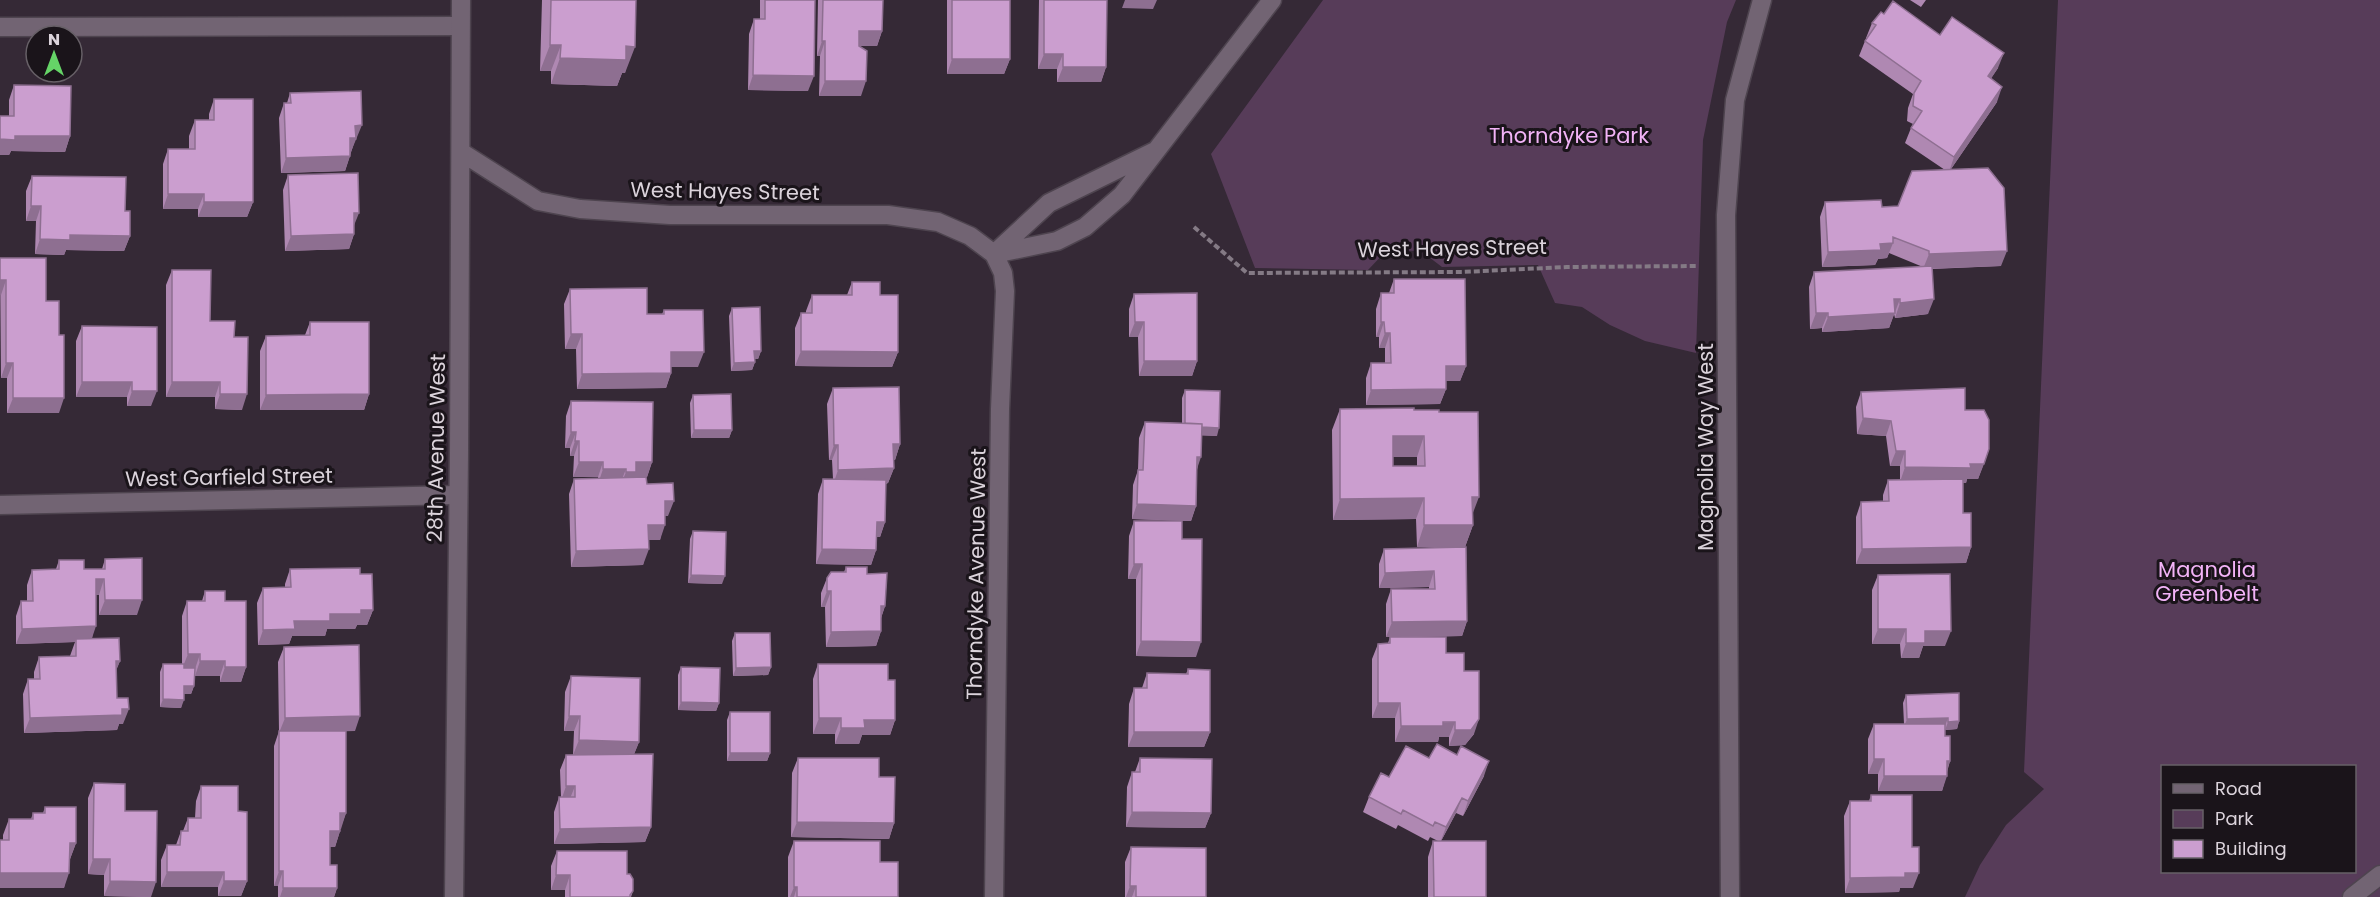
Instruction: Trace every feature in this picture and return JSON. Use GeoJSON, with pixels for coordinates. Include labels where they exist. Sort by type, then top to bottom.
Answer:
{"type":"FeatureCollection","features":[{"type":"Feature","properties":{"kind":"street","name":"28th Avenue West"},"geometry":{"type":"LineString","coordinates":[[454,897],[461,0]]}},
{"type":"Feature","properties":{"kind":"street"},"geometry":{"type":"LineString","coordinates":[[994,254],[1058,241],[1085,227],[1122,195],[1272,0]]}},
{"type":"Feature","properties":{"kind":"street","name":"Magnolia Way West"},"geometry":{"type":"LineString","coordinates":[[1730,897],[1726,215],[1735,100],[1762,0]]}},
{"type":"Feature","properties":{"kind":"street"},"geometry":{"type":"LineString","coordinates":[[0,27],[460,26]]}},
{"type":"Feature","properties":{"kind":"street"},"geometry":{"type":"LineString","coordinates":[[994,254],[1049,203],[1159,149]]}},
{"type":"Feature","properties":{"kind":"street","name":"West Hayes Street"},"geometry":{"type":"LineString","coordinates":[[461,152],[538,201],[559,206],[670,215],[902,216],[946,225],[970,236],[994,254]]}},
{"type":"Feature","properties":{"kind":"street","name":"Thorndyke Avenue West"},"geometry":{"type":"LineString","coordinates":[[994,254],[1003,273],[1005,291],[1000,409],[994,897]]}},
{"type":"Feature","properties":{"kind":"street","name":"West Garfield Street"},"geometry":{"type":"LineString","coordinates":[[0,505],[458,495]]}},
{"type":"Feature","properties":{"kind":"street"},"geometry":{"type":"LineString","coordinates":[[2352,897],[2380,875]]}},
{"type":"Feature","properties":{"kind":"path","name":"West Hayes Street"},"geometry":{"type":"LineString","coordinates":[[1194,227],[1247,273],[1462,272],[1567,267],[1728,265]]}},
{"type":"Feature","properties":{"kind":"green space","name":"Thorndyke Park"},"geometry":{"type":"Polygon","coordinates":[[[1323,0],[1736,0],[1727,22],[1703,140],[1696,353],[1645,341],[1610,325],[1582,307],[1555,303],[1538,265],[1442,267],[1421,251],[1387,250],[1368,270],[1255,268],[1211,154],[1323,0]]]}},
{"type":"Feature","properties":{"kind":"green space","name":"Magnolia Greenbelt"},"geometry":{"type":"Polygon","coordinates":[[[2058,0],[2380,0],[2380,897],[1965,897],[1980,865],[2006,825],[2044,789],[2024,772],[2058,0]]]}},
{"type":"Feature","properties":{"kind":"building"},"geometry":{"type":"Polygon","coordinates":[[[551,0],[636,0],[635,47],[626,46],[626,60],[560,58],[561,45],[550,45],[551,0]]]}},
{"type":"Feature","properties":{"kind":"building"},"geometry":{"type":"Polygon","coordinates":[[[765,0],[815,0],[814,76],[753,75],[754,19],[765,19],[765,0]]]}},
{"type":"Feature","properties":{"kind":"building"},"geometry":{"type":"Polygon","coordinates":[[[823,0],[883,0],[882,31],[859,31],[859,46],[867,51],[866,81],[825,81],[825,41],[822,41],[823,0]]]}},
{"type":"Feature","properties":{"kind":"building"},"geometry":{"type":"Polygon","coordinates":[[[952,0],[1010,0],[1010,59],[952,59],[952,0]]]}},
{"type":"Feature","properties":{"kind":"building"},"geometry":{"type":"Polygon","coordinates":[[[1044,0],[1107,0],[1106,67],[1063,67],[1063,54],[1044,54],[1044,0]]]}},
{"type":"Feature","properties":{"kind":"building"},"geometry":{"type":"Polygon","coordinates":[[[1893,1],[1940,35],[1952,17],[2004,53],[1988,76],[2002,87],[1954,157],[1911,128],[1922,111],[1913,106],[1914,93],[1921,81],[1865,41],[1876,25],[1872,23],[1881,12],[1884,14],[1893,1]]]}},
{"type":"Feature","properties":{"kind":"building"},"geometry":{"type":"Polygon","coordinates":[[[14,85],[71,86],[70,136],[15,136],[15,140],[0,139],[0,116],[14,116],[14,85]]]}},
{"type":"Feature","properties":{"kind":"building"},"geometry":{"type":"Polygon","coordinates":[[[361,91],[362,125],[355,126],[356,138],[350,138],[350,156],[286,158],[284,103],[291,103],[290,93],[361,91]]]}},
{"type":"Feature","properties":{"kind":"building"},"geometry":{"type":"Polygon","coordinates":[[[214,99],[253,99],[253,202],[204,202],[204,194],[168,194],[168,149],[195,149],[195,120],[214,120],[214,99]]]}},
{"type":"Feature","properties":{"kind":"building"},"geometry":{"type":"Polygon","coordinates":[[[1988,168],[2004,188],[2007,251],[1929,254],[1929,251],[1893,237],[1893,243],[1880,244],[1881,250],[1828,252],[1825,202],[1881,200],[1882,207],[1898,206],[1912,171],[1988,168]]]}},
{"type":"Feature","properties":{"kind":"building"},"geometry":{"type":"Polygon","coordinates":[[[358,173],[359,213],[354,213],[354,234],[291,236],[288,175],[358,173]]]}},
{"type":"Feature","properties":{"kind":"building"},"geometry":{"type":"Polygon","coordinates":[[[32,176],[126,177],[125,211],[130,211],[130,236],[70,235],[70,240],[40,239],[41,206],[31,206],[32,176]]]}},
{"type":"Feature","properties":{"kind":"building"},"geometry":{"type":"Polygon","coordinates":[[[0,258],[46,258],[46,301],[59,301],[59,335],[64,335],[64,398],[13,398],[13,363],[6,363],[6,280],[0,280],[0,258]]]}},
{"type":"Feature","properties":{"kind":"building"},"geometry":{"type":"Polygon","coordinates":[[[1932,266],[1934,299],[1900,303],[1900,299],[1894,299],[1895,313],[1828,317],[1828,313],[1816,313],[1814,272],[1932,266]]]}},
{"type":"Feature","properties":{"kind":"building"},"geometry":{"type":"Polygon","coordinates":[[[172,270],[211,270],[210,321],[235,321],[234,337],[248,337],[247,394],[220,394],[220,382],[172,382],[172,270]]]}},
{"type":"Feature","properties":{"kind":"building"},"geometry":{"type":"Polygon","coordinates":[[[1394,279],[1465,279],[1466,366],[1446,366],[1446,389],[1371,390],[1371,363],[1391,363],[1390,333],[1385,333],[1384,322],[1381,322],[1381,293],[1394,293],[1394,279]]]}},
{"type":"Feature","properties":{"kind":"building"},"geometry":{"type":"Polygon","coordinates":[[[852,282],[880,282],[880,295],[898,295],[898,352],[801,351],[801,313],[812,313],[812,295],[852,295],[852,282]]]}},
{"type":"Feature","properties":{"kind":"building"},"geometry":{"type":"Polygon","coordinates":[[[647,288],[647,314],[664,314],[664,310],[703,310],[704,352],[671,352],[671,373],[582,374],[582,334],[571,334],[570,289],[647,288]]]}},
{"type":"Feature","properties":{"kind":"building"},"geometry":{"type":"Polygon","coordinates":[[[1197,293],[1197,361],[1144,361],[1144,322],[1135,322],[1134,294],[1197,293]]]}},
{"type":"Feature","properties":{"kind":"building"},"geometry":{"type":"Polygon","coordinates":[[[760,307],[761,351],[754,351],[755,362],[734,363],[732,308],[760,307]]]}},
{"type":"Feature","properties":{"kind":"building"},"geometry":{"type":"Polygon","coordinates":[[[310,322],[369,322],[369,394],[266,395],[266,336],[310,335],[310,322]]]}},
{"type":"Feature","properties":{"kind":"building"},"geometry":{"type":"Polygon","coordinates":[[[82,326],[157,327],[157,391],[132,391],[132,382],[82,382],[82,326]]]}},
{"type":"Feature","properties":{"kind":"building"},"geometry":{"type":"Polygon","coordinates":[[[899,387],[900,444],[893,444],[894,468],[838,470],[838,445],[834,445],[833,388],[899,387]]]}},
{"type":"Feature","properties":{"kind":"building"},"geometry":{"type":"Polygon","coordinates":[[[1965,388],[1965,410],[1984,410],[1989,420],[1989,449],[1984,464],[1970,464],[1971,468],[1905,467],[1905,451],[1896,451],[1891,421],[1863,418],[1861,392],[1965,388]]]}},
{"type":"Feature","properties":{"kind":"building"},"geometry":{"type":"Polygon","coordinates":[[[1185,390],[1220,391],[1219,428],[1185,423],[1185,390]]]}},
{"type":"Feature","properties":{"kind":"building"},"geometry":{"type":"Polygon","coordinates":[[[731,394],[732,430],[694,430],[693,395],[731,394]]]}},
{"type":"Feature","properties":{"kind":"building"},"geometry":{"type":"Polygon","coordinates":[[[571,401],[653,402],[652,462],[636,462],[636,472],[626,472],[626,469],[603,469],[603,462],[579,462],[579,441],[575,441],[576,432],[571,432],[571,401]]]}},
{"type":"Feature","properties":{"kind":"building"},"geometry":{"type":"Polygon","coordinates":[[[1414,408],[1414,410],[1439,410],[1439,412],[1478,412],[1479,497],[1472,497],[1473,525],[1424,525],[1424,498],[1340,499],[1340,409],[1414,408]],[[1393,436],[1393,466],[1425,466],[1424,436],[1393,436]]]}},
{"type":"Feature","properties":{"kind":"building"},"geometry":{"type":"Polygon","coordinates":[[[1145,422],[1202,424],[1201,457],[1197,457],[1196,506],[1137,504],[1138,470],[1143,470],[1145,422]]]}},
{"type":"Feature","properties":{"kind":"building"},"geometry":{"type":"Polygon","coordinates":[[[646,477],[647,484],[673,483],[674,501],[665,501],[665,525],[648,525],[649,549],[576,551],[574,479],[646,477]]]}},
{"type":"Feature","properties":{"kind":"building"},"geometry":{"type":"Polygon","coordinates":[[[823,479],[886,480],[885,522],[877,522],[876,550],[822,549],[823,479]]]}},
{"type":"Feature","properties":{"kind":"building"},"geometry":{"type":"Polygon","coordinates":[[[1963,479],[1963,513],[1971,513],[1971,547],[1862,549],[1861,502],[1889,501],[1888,480],[1963,479]]]}},
{"type":"Feature","properties":{"kind":"building"},"geometry":{"type":"Polygon","coordinates":[[[1134,521],[1182,521],[1182,539],[1202,539],[1201,642],[1141,641],[1142,564],[1134,564],[1134,521]]]}},
{"type":"Feature","properties":{"kind":"building"},"geometry":{"type":"Polygon","coordinates":[[[693,531],[726,532],[725,576],[691,575],[693,531]]]}},
{"type":"Feature","properties":{"kind":"building"},"geometry":{"type":"Polygon","coordinates":[[[1466,547],[1467,621],[1392,622],[1391,589],[1435,589],[1434,571],[1385,573],[1384,549],[1466,547]]]}},
{"type":"Feature","properties":{"kind":"building"},"geometry":{"type":"Polygon","coordinates":[[[142,558],[142,600],[105,600],[104,579],[96,579],[96,626],[22,629],[21,601],[33,601],[32,570],[59,569],[59,560],[84,560],[84,569],[105,569],[105,559],[142,558]]]}},
{"type":"Feature","properties":{"kind":"building"},"geometry":{"type":"Polygon","coordinates":[[[846,567],[867,567],[867,574],[887,573],[885,606],[881,606],[881,631],[831,632],[831,591],[827,591],[827,578],[831,572],[846,572],[846,567]]]}},
{"type":"Feature","properties":{"kind":"building"},"geometry":{"type":"Polygon","coordinates":[[[360,568],[360,574],[372,574],[373,610],[361,610],[361,614],[330,614],[330,621],[294,621],[295,629],[263,630],[263,588],[291,587],[290,569],[360,568]]]}},
{"type":"Feature","properties":{"kind":"building"},"geometry":{"type":"Polygon","coordinates":[[[1950,574],[1951,631],[1925,631],[1925,643],[1906,643],[1906,629],[1878,629],[1878,575],[1950,574]]]}},
{"type":"Feature","properties":{"kind":"building"},"geometry":{"type":"Polygon","coordinates":[[[205,591],[225,591],[225,601],[246,601],[246,667],[225,667],[225,661],[200,661],[200,654],[188,654],[187,601],[205,601],[205,591]]]}},
{"type":"Feature","properties":{"kind":"building"},"geometry":{"type":"Polygon","coordinates":[[[735,633],[770,633],[771,667],[736,668],[735,633]]]}},
{"type":"Feature","properties":{"kind":"building"},"geometry":{"type":"Polygon","coordinates":[[[1390,637],[1446,637],[1446,653],[1464,653],[1464,671],[1479,671],[1479,719],[1471,730],[1455,730],[1455,722],[1443,722],[1443,726],[1401,726],[1400,703],[1378,703],[1378,644],[1390,643],[1390,637]]]}},
{"type":"Feature","properties":{"kind":"building"},"geometry":{"type":"Polygon","coordinates":[[[119,638],[120,661],[116,661],[117,698],[128,698],[129,709],[122,709],[122,715],[30,718],[28,679],[40,679],[39,657],[76,656],[76,639],[119,638]]]}},
{"type":"Feature","properties":{"kind":"building"},"geometry":{"type":"Polygon","coordinates":[[[359,645],[360,716],[285,718],[284,647],[359,645]]]}},
{"type":"Feature","properties":{"kind":"building"},"geometry":{"type":"Polygon","coordinates":[[[163,664],[184,664],[184,668],[195,668],[194,686],[184,686],[184,700],[163,699],[163,664]]]}},
{"type":"Feature","properties":{"kind":"building"},"geometry":{"type":"Polygon","coordinates":[[[818,664],[888,664],[888,680],[895,680],[895,720],[864,720],[865,728],[841,728],[841,718],[819,718],[818,664]]]}},
{"type":"Feature","properties":{"kind":"building"},"geometry":{"type":"Polygon","coordinates":[[[681,667],[720,668],[719,703],[681,702],[681,667]]]}},
{"type":"Feature","properties":{"kind":"building"},"geometry":{"type":"Polygon","coordinates":[[[1188,669],[1210,670],[1210,732],[1134,732],[1134,688],[1147,688],[1147,673],[1188,674],[1188,669]]]}},
{"type":"Feature","properties":{"kind":"building"},"geometry":{"type":"Polygon","coordinates":[[[571,676],[640,678],[639,742],[579,740],[580,716],[569,716],[571,676]]]}},
{"type":"Feature","properties":{"kind":"building"},"geometry":{"type":"Polygon","coordinates":[[[1959,693],[1959,721],[1948,722],[1948,718],[1907,719],[1906,695],[1959,693]]]}},
{"type":"Feature","properties":{"kind":"building"},"geometry":{"type":"Polygon","coordinates":[[[730,712],[770,712],[770,753],[730,753],[730,712]]]}},
{"type":"Feature","properties":{"kind":"building"},"geometry":{"type":"Polygon","coordinates":[[[1874,724],[1945,724],[1945,736],[1950,736],[1950,761],[1947,761],[1947,776],[1884,776],[1884,759],[1874,759],[1874,724]]]}},
{"type":"Feature","properties":{"kind":"building"},"geometry":{"type":"Polygon","coordinates":[[[279,731],[346,731],[346,813],[340,813],[340,831],[330,831],[330,865],[337,865],[337,888],[283,888],[283,871],[279,871],[279,731]]]}},
{"type":"Feature","properties":{"kind":"building"},"geometry":{"type":"Polygon","coordinates":[[[1437,744],[1457,755],[1461,746],[1489,761],[1468,801],[1462,798],[1446,827],[1435,822],[1433,826],[1403,810],[1401,814],[1369,797],[1381,773],[1389,777],[1406,746],[1429,758],[1437,744]]]}},
{"type":"Feature","properties":{"kind":"building"},"geometry":{"type":"Polygon","coordinates":[[[653,754],[651,827],[560,829],[559,797],[575,797],[575,786],[566,786],[566,755],[653,754]]]}},
{"type":"Feature","properties":{"kind":"building"},"geometry":{"type":"Polygon","coordinates":[[[798,758],[879,758],[879,777],[895,777],[894,823],[797,822],[798,758]]]}},
{"type":"Feature","properties":{"kind":"building"},"geometry":{"type":"Polygon","coordinates":[[[1140,758],[1212,759],[1211,813],[1132,812],[1132,772],[1140,772],[1140,758]]]}},
{"type":"Feature","properties":{"kind":"building"},"geometry":{"type":"Polygon","coordinates":[[[94,783],[125,784],[125,811],[157,811],[156,882],[110,881],[110,859],[93,859],[94,783]]]}},
{"type":"Feature","properties":{"kind":"building"},"geometry":{"type":"Polygon","coordinates":[[[201,786],[238,786],[238,811],[247,812],[247,881],[224,881],[224,872],[167,872],[167,845],[180,845],[181,831],[188,831],[188,818],[201,818],[201,786]]]}},
{"type":"Feature","properties":{"kind":"building"},"geometry":{"type":"Polygon","coordinates":[[[1871,795],[1912,795],[1912,847],[1919,847],[1919,873],[1905,873],[1905,877],[1850,878],[1850,801],[1871,801],[1871,795]]]}},
{"type":"Feature","properties":{"kind":"building"},"geometry":{"type":"Polygon","coordinates":[[[45,807],[76,807],[76,843],[70,843],[69,873],[0,873],[0,840],[9,840],[9,819],[33,819],[33,813],[45,813],[45,807]]]}},
{"type":"Feature","properties":{"kind":"building"},"geometry":{"type":"Polygon","coordinates":[[[794,841],[880,841],[880,862],[898,862],[898,897],[797,897],[797,887],[794,887],[794,841]]]}},
{"type":"Feature","properties":{"kind":"building"},"geometry":{"type":"Polygon","coordinates":[[[1433,841],[1486,841],[1486,897],[1434,897],[1433,841]]]}},
{"type":"Feature","properties":{"kind":"building"},"geometry":{"type":"Polygon","coordinates":[[[1131,847],[1206,848],[1206,897],[1136,897],[1136,886],[1130,886],[1131,847]]]}},
{"type":"Feature","properties":{"kind":"building"},"geometry":{"type":"Polygon","coordinates":[[[557,851],[627,851],[627,874],[630,874],[633,879],[633,891],[630,897],[570,897],[570,875],[556,875],[557,851]]]}}]}
